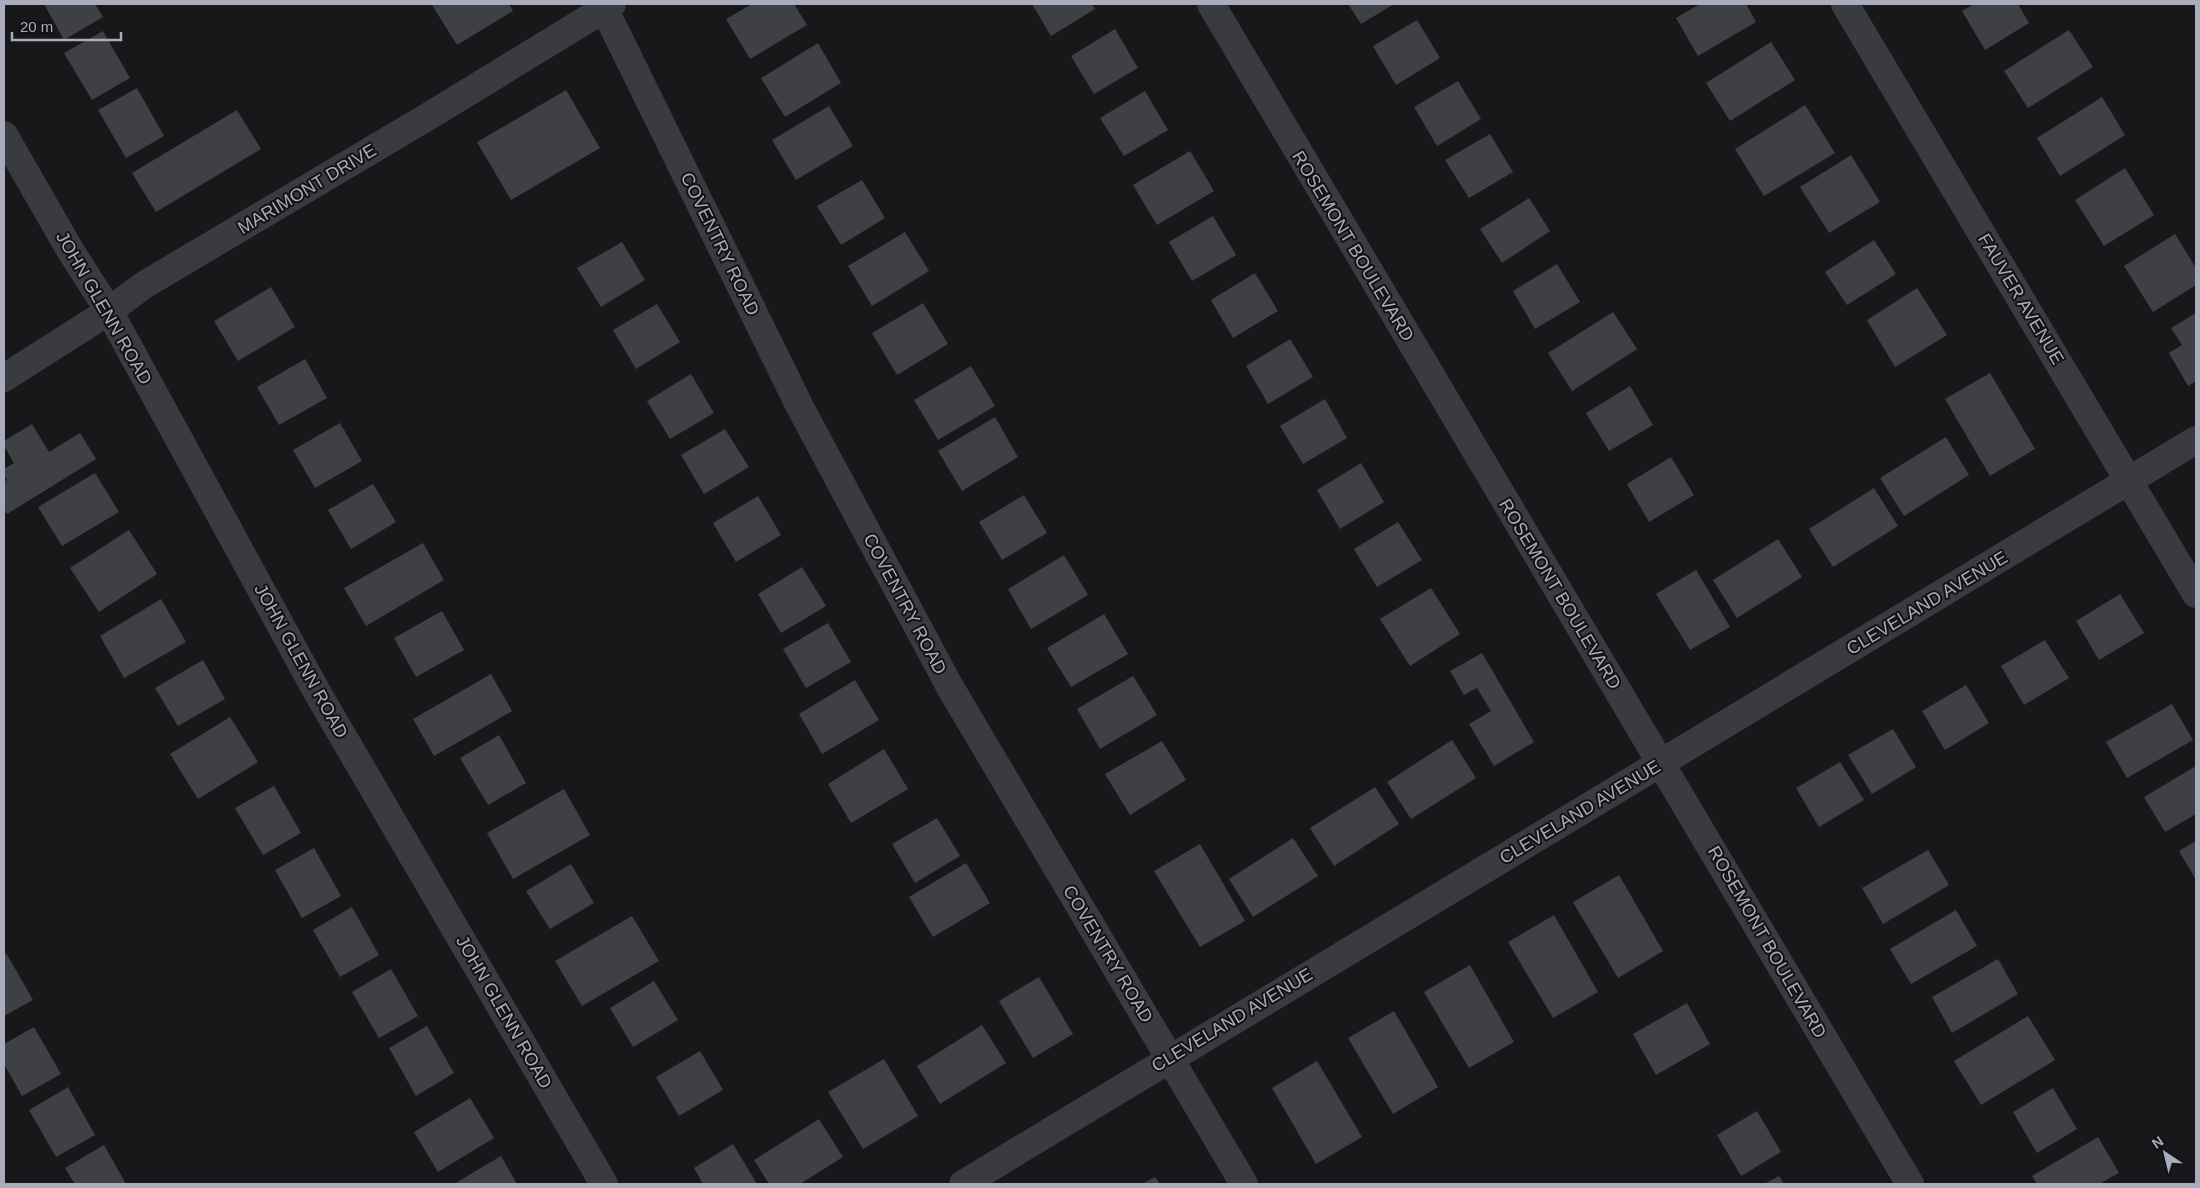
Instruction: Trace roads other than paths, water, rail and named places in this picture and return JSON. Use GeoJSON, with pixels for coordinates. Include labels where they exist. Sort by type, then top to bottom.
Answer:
{"type":"FeatureCollection","features":[{"type":"Feature","properties":{"kind":"street","name":"ROSEMONT BOULEVARD"},"geometry":{"type":"LineString","coordinates":[[1211,4],[1910,1184]]}},
{"type":"Feature","properties":{"kind":"street","name":"FAUVER AVENUE"},"geometry":{"type":"LineString","coordinates":[[1845,4],[2196,594]]}},
{"type":"Feature","properties":{"kind":"street","name":"MARIMONT DRIVE"},"geometry":{"type":"LineString","coordinates":[[4,378],[108,311],[144,285],[425,118],[606,5]]}},
{"type":"Feature","properties":{"kind":"street","name":"COVENTRY ROAD"},"geometry":{"type":"LineString","coordinates":[[606,5],[801,409],[950,686],[1244,1184]]}},
{"type":"Feature","properties":{"kind":"street","name":"JOHN GLENN ROAD"},"geometry":{"type":"LineString","coordinates":[[4,135],[70,250],[108,311],[317,692],[604,1184]]}},
{"type":"Feature","properties":{"kind":"street","name":"CLEVELAND AVENUE"},"geometry":{"type":"LineString","coordinates":[[963,1184],[2196,440]]}}]}
